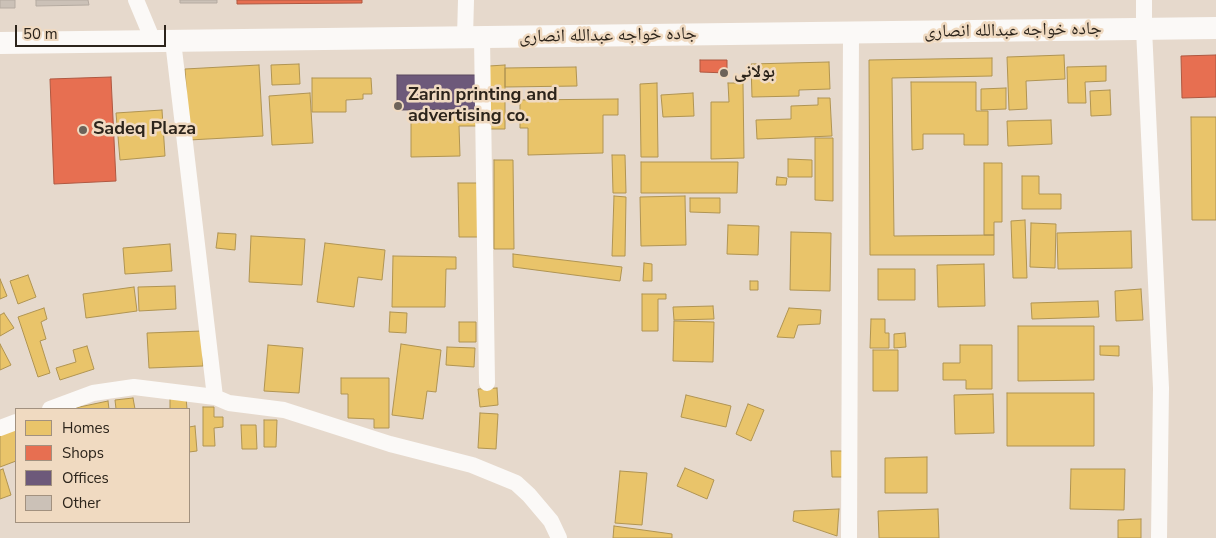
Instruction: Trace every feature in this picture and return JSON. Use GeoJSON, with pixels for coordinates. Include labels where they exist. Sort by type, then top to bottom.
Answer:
{"type":"FeatureCollection","features":[{"type":"Feature","properties":{"kind":"main road","name":"جاده خواجه عبدالله انصاری"},"geometry":{"type":"LineString","coordinates":[[0,43],[1216,28]]}},
{"type":"Feature","properties":{"kind":"street"},"geometry":{"type":"LineString","coordinates":[[136,0],[163,42],[215,397]]}},
{"type":"Feature","properties":{"kind":"street"},"geometry":{"type":"LineString","coordinates":[[466,0],[474,37],[487,383]]}},
{"type":"Feature","properties":{"kind":"street"},"geometry":{"type":"LineString","coordinates":[[1144,0],[1161,388],[1159,538]]}},
{"type":"Feature","properties":{"kind":"street"},"geometry":{"type":"LineString","coordinates":[[849,538],[851,33]]}},
{"type":"Feature","properties":{"kind":"street"},"geometry":{"type":"LineString","coordinates":[[53,408],[93,393],[134,387],[215,397],[230,403],[284,410],[390,444],[472,465],[516,483],[552,521],[559,538]]}},
{"type":"Feature","properties":{"kind":"street"},"geometry":{"type":"LineString","coordinates":[[0,428],[15,422]]}},
{"type":"Feature","properties":{"kind":"building: Homes"},"geometry":{"type":"Polygon","coordinates":[[[1064,55],[1065,79],[1026,81],[1027,109],[1009,110],[1007,57],[1064,55]]]}},
{"type":"Feature","properties":{"kind":"building: Homes"},"geometry":{"type":"Polygon","coordinates":[[[992,58],[992,76],[892,78],[894,236],[994,235],[994,255],[870,255],[869,60],[992,58]]]}},
{"type":"Feature","properties":{"kind":"building: Homes"},"geometry":{"type":"Polygon","coordinates":[[[829,62],[830,89],[799,90],[799,96],[752,97],[751,64],[829,62]]]}},
{"type":"Feature","properties":{"kind":"building: Homes"},"geometry":{"type":"Polygon","coordinates":[[[299,64],[300,84],[272,85],[271,65],[299,64]]]}},
{"type":"Feature","properties":{"kind":"building: Homes"},"geometry":{"type":"Polygon","coordinates":[[[259,65],[263,136],[189,140],[185,69],[259,65]]]}},
{"type":"Feature","properties":{"kind":"building: Homes"},"geometry":{"type":"Polygon","coordinates":[[[505,65],[505,129],[489,129],[489,66],[505,65]]]}},
{"type":"Feature","properties":{"kind":"building: Homes"},"geometry":{"type":"Polygon","coordinates":[[[1106,66],[1106,81],[1085,82],[1086,103],[1068,103],[1067,67],[1106,66]]]}},
{"type":"Feature","properties":{"kind":"building: Homes"},"geometry":{"type":"Polygon","coordinates":[[[576,67],[577,86],[505,87],[505,68],[576,67]]]}},
{"type":"Feature","properties":{"kind":"building: Homes"},"geometry":{"type":"Polygon","coordinates":[[[312,78],[371,78],[372,94],[363,94],[363,99],[346,100],[346,112],[312,112],[312,78]]]}},
{"type":"Feature","properties":{"kind":"building: Homes"},"geometry":{"type":"Polygon","coordinates":[[[911,82],[976,82],[976,111],[988,111],[988,145],[964,145],[964,134],[923,134],[923,149],[912,150],[911,82]]]}},
{"type":"Feature","properties":{"kind":"building: Homes"},"geometry":{"type":"Polygon","coordinates":[[[657,83],[658,157],[641,157],[640,84],[657,83]]]}},
{"type":"Feature","properties":{"kind":"building: Homes"},"geometry":{"type":"Polygon","coordinates":[[[728,83],[743,83],[744,158],[711,159],[711,102],[729,102],[728,83]]]}},
{"type":"Feature","properties":{"kind":"building: Homes"},"geometry":{"type":"Polygon","coordinates":[[[1006,88],[1006,109],[981,110],[981,89],[1006,88]]]}},
{"type":"Feature","properties":{"kind":"building: Homes"},"geometry":{"type":"Polygon","coordinates":[[[1110,90],[1111,115],[1091,116],[1090,91],[1110,90]]]}},
{"type":"Feature","properties":{"kind":"building: Homes"},"geometry":{"type":"Polygon","coordinates":[[[310,93],[313,143],[272,145],[269,96],[310,93]]]}},
{"type":"Feature","properties":{"kind":"building: Homes"},"geometry":{"type":"Polygon","coordinates":[[[693,93],[694,116],[663,117],[661,95],[693,93]]]}},
{"type":"Feature","properties":{"kind":"building: Homes"},"geometry":{"type":"Polygon","coordinates":[[[818,98],[830,98],[832,136],[757,139],[756,120],[791,119],[791,106],[818,105],[818,98]]]}},
{"type":"Feature","properties":{"kind":"building: Homes"},"geometry":{"type":"Polygon","coordinates":[[[618,99],[618,115],[603,115],[603,153],[528,155],[528,128],[520,128],[520,100],[618,99]]]}},
{"type":"Feature","properties":{"kind":"building: Homes"},"geometry":{"type":"Polygon","coordinates":[[[162,110],[165,156],[120,160],[116,113],[162,110]]]}},
{"type":"Feature","properties":{"kind":"building: Homes"},"geometry":{"type":"Polygon","coordinates":[[[426,112],[477,112],[477,126],[459,126],[460,156],[411,157],[411,121],[426,120],[426,112]]]}},
{"type":"Feature","properties":{"kind":"building: Homes"},"geometry":{"type":"Polygon","coordinates":[[[1191,117],[1216,117],[1216,220],[1192,220],[1191,117]]]}},
{"type":"Feature","properties":{"kind":"building: Homes"},"geometry":{"type":"Polygon","coordinates":[[[1051,120],[1052,144],[1008,146],[1007,121],[1051,120]]]}},
{"type":"Feature","properties":{"kind":"building: Homes"},"geometry":{"type":"Polygon","coordinates":[[[815,138],[833,138],[833,201],[815,200],[815,138]]]}},
{"type":"Feature","properties":{"kind":"building: Homes"},"geometry":{"type":"Polygon","coordinates":[[[612,155],[625,155],[626,193],[613,193],[612,155]]]}},
{"type":"Feature","properties":{"kind":"building: Homes"},"geometry":{"type":"Polygon","coordinates":[[[788,159],[812,160],[812,177],[788,177],[788,159]]]}},
{"type":"Feature","properties":{"kind":"building: Homes"},"geometry":{"type":"Polygon","coordinates":[[[494,160],[513,160],[514,249],[494,249],[494,160]]]}},
{"type":"Feature","properties":{"kind":"building: Homes"},"geometry":{"type":"Polygon","coordinates":[[[641,162],[738,162],[737,193],[641,193],[641,162]]]}},
{"type":"Feature","properties":{"kind":"building: Homes"},"geometry":{"type":"Polygon","coordinates":[[[984,163],[1002,163],[1002,222],[994,222],[994,235],[984,235],[984,163]]]}},
{"type":"Feature","properties":{"kind":"building: Homes"},"geometry":{"type":"Polygon","coordinates":[[[1022,176],[1039,176],[1039,194],[1061,194],[1061,209],[1022,209],[1022,176]]]}},
{"type":"Feature","properties":{"kind":"building: Homes"},"geometry":{"type":"Polygon","coordinates":[[[777,177],[787,178],[786,185],[776,185],[777,177]]]}},
{"type":"Feature","properties":{"kind":"building: Homes"},"geometry":{"type":"Polygon","coordinates":[[[458,183],[479,183],[479,237],[459,237],[458,183]]]}},
{"type":"Feature","properties":{"kind":"building: Homes"},"geometry":{"type":"Polygon","coordinates":[[[614,196],[626,197],[625,256],[612,256],[614,196]]]}},
{"type":"Feature","properties":{"kind":"building: Homes"},"geometry":{"type":"Polygon","coordinates":[[[685,196],[686,245],[641,246],[640,197],[685,196]]]}},
{"type":"Feature","properties":{"kind":"building: Homes"},"geometry":{"type":"Polygon","coordinates":[[[690,198],[720,198],[720,213],[690,212],[690,198]]]}},
{"type":"Feature","properties":{"kind":"building: Homes"},"geometry":{"type":"Polygon","coordinates":[[[1025,220],[1027,278],[1013,278],[1011,221],[1025,220]]]}},
{"type":"Feature","properties":{"kind":"building: Homes"},"geometry":{"type":"Polygon","coordinates":[[[1031,223],[1056,224],[1055,268],[1030,267],[1031,223]]]}},
{"type":"Feature","properties":{"kind":"building: Homes"},"geometry":{"type":"Polygon","coordinates":[[[728,225],[759,226],[758,255],[727,254],[728,225]]]}},
{"type":"Feature","properties":{"kind":"building: Homes"},"geometry":{"type":"Polygon","coordinates":[[[1131,231],[1132,268],[1058,269],[1057,233],[1131,231]]]}},
{"type":"Feature","properties":{"kind":"building: Homes"},"geometry":{"type":"Polygon","coordinates":[[[791,232],[831,233],[830,291],[790,290],[791,232]]]}},
{"type":"Feature","properties":{"kind":"building: Homes"},"geometry":{"type":"Polygon","coordinates":[[[218,233],[236,234],[235,250],[216,248],[218,233]]]}},
{"type":"Feature","properties":{"kind":"building: Homes"},"geometry":{"type":"Polygon","coordinates":[[[251,236],[305,239],[302,285],[249,282],[251,236]]]}},
{"type":"Feature","properties":{"kind":"building: Homes"},"geometry":{"type":"Polygon","coordinates":[[[325,243],[385,250],[382,280],[358,277],[354,307],[317,302],[325,243]]]}},
{"type":"Feature","properties":{"kind":"building: Homes"},"geometry":{"type":"Polygon","coordinates":[[[170,244],[172,271],[125,274],[123,248],[170,244]]]}},
{"type":"Feature","properties":{"kind":"building: Homes"},"geometry":{"type":"Polygon","coordinates":[[[513,254],[622,267],[620,281],[513,267],[513,254]]]}},
{"type":"Feature","properties":{"kind":"building: Homes"},"geometry":{"type":"Polygon","coordinates":[[[393,256],[456,257],[456,269],[446,269],[445,307],[392,307],[393,256]]]}},
{"type":"Feature","properties":{"kind":"building: Homes"},"geometry":{"type":"Polygon","coordinates":[[[644,263],[652,264],[652,281],[643,281],[644,263]]]}},
{"type":"Feature","properties":{"kind":"building: Homes"},"geometry":{"type":"Polygon","coordinates":[[[984,264],[985,306],[938,307],[937,265],[984,264]]]}},
{"type":"Feature","properties":{"kind":"building: Homes"},"geometry":{"type":"Polygon","coordinates":[[[878,269],[915,269],[915,300],[878,300],[878,269]]]}},
{"type":"Feature","properties":{"kind":"building: Homes"},"geometry":{"type":"Polygon","coordinates":[[[28,275],[36,297],[18,304],[10,281],[28,275]]]}},
{"type":"Feature","properties":{"kind":"building: Homes"},"geometry":{"type":"Polygon","coordinates":[[[0,279],[7,296],[0,299],[0,279]]]}},
{"type":"Feature","properties":{"kind":"building: Homes"},"geometry":{"type":"Polygon","coordinates":[[[750,281],[758,281],[758,290],[750,290],[750,281]]]}},
{"type":"Feature","properties":{"kind":"building: Homes"},"geometry":{"type":"Polygon","coordinates":[[[175,286],[176,309],[139,311],[138,287],[175,286]]]}},
{"type":"Feature","properties":{"kind":"building: Homes"},"geometry":{"type":"Polygon","coordinates":[[[134,287],[137,311],[86,318],[83,294],[134,287]]]}},
{"type":"Feature","properties":{"kind":"building: Homes"},"geometry":{"type":"Polygon","coordinates":[[[1141,289],[1143,320],[1116,321],[1115,291],[1141,289]]]}},
{"type":"Feature","properties":{"kind":"building: Homes"},"geometry":{"type":"Polygon","coordinates":[[[642,294],[666,294],[666,299],[658,299],[658,331],[642,331],[642,294]]]}},
{"type":"Feature","properties":{"kind":"building: Homes"},"geometry":{"type":"Polygon","coordinates":[[[1098,301],[1099,317],[1032,319],[1031,303],[1098,301]]]}},
{"type":"Feature","properties":{"kind":"building: Homes"},"geometry":{"type":"Polygon","coordinates":[[[713,306],[714,319],[674,320],[673,307],[713,306]]]}},
{"type":"Feature","properties":{"kind":"building: Homes"},"geometry":{"type":"Polygon","coordinates":[[[44,308],[47,319],[41,322],[46,339],[40,341],[50,373],[38,377],[18,317],[44,308]]]}},
{"type":"Feature","properties":{"kind":"building: Homes"},"geometry":{"type":"Polygon","coordinates":[[[789,308],[821,310],[820,324],[798,325],[794,338],[777,337],[789,308]]]}},
{"type":"Feature","properties":{"kind":"building: Homes"},"geometry":{"type":"Polygon","coordinates":[[[390,312],[407,313],[406,333],[389,332],[390,312]]]}},
{"type":"Feature","properties":{"kind":"building: Homes"},"geometry":{"type":"Polygon","coordinates":[[[4,313],[14,328],[0,336],[0,315],[4,313]]]}},
{"type":"Feature","properties":{"kind":"building: Homes"},"geometry":{"type":"Polygon","coordinates":[[[871,319],[885,319],[885,333],[889,333],[889,348],[870,348],[871,319]]]}},
{"type":"Feature","properties":{"kind":"building: Homes"},"geometry":{"type":"Polygon","coordinates":[[[674,321],[714,322],[713,362],[673,361],[674,321]]]}},
{"type":"Feature","properties":{"kind":"building: Homes"},"geometry":{"type":"Polygon","coordinates":[[[459,322],[476,322],[476,342],[459,342],[459,322]]]}},
{"type":"Feature","properties":{"kind":"building: Homes"},"geometry":{"type":"Polygon","coordinates":[[[1018,326],[1094,326],[1094,380],[1018,381],[1018,326]]]}},
{"type":"Feature","properties":{"kind":"building: Homes"},"geometry":{"type":"Polygon","coordinates":[[[202,331],[203,366],[149,368],[147,333],[202,331]]]}},
{"type":"Feature","properties":{"kind":"building: Homes"},"geometry":{"type":"Polygon","coordinates":[[[905,333],[906,347],[894,348],[894,334],[905,333]]]}},
{"type":"Feature","properties":{"kind":"building: Homes"},"geometry":{"type":"Polygon","coordinates":[[[0,344],[11,365],[0,370],[0,344]]]}},
{"type":"Feature","properties":{"kind":"building: Homes"},"geometry":{"type":"Polygon","coordinates":[[[401,344],[441,350],[436,392],[427,391],[423,419],[392,415],[401,344]]]}},
{"type":"Feature","properties":{"kind":"building: Homes"},"geometry":{"type":"Polygon","coordinates":[[[268,345],[303,348],[299,393],[264,391],[268,345]]]}},
{"type":"Feature","properties":{"kind":"building: Homes"},"geometry":{"type":"Polygon","coordinates":[[[960,345],[992,345],[992,389],[966,389],[966,380],[943,380],[943,363],[960,363],[960,345]]]}},
{"type":"Feature","properties":{"kind":"building: Homes"},"geometry":{"type":"Polygon","coordinates":[[[87,346],[94,369],[60,380],[56,368],[76,362],[73,350],[87,346]]]}},
{"type":"Feature","properties":{"kind":"building: Homes"},"geometry":{"type":"Polygon","coordinates":[[[1100,346],[1119,346],[1119,356],[1100,355],[1100,346]]]}},
{"type":"Feature","properties":{"kind":"building: Homes"},"geometry":{"type":"Polygon","coordinates":[[[447,347],[475,348],[474,367],[446,365],[447,347]]]}},
{"type":"Feature","properties":{"kind":"building: Homes"},"geometry":{"type":"Polygon","coordinates":[[[873,350],[898,350],[898,391],[873,391],[873,350]]]}},
{"type":"Feature","properties":{"kind":"building: Homes"},"geometry":{"type":"Polygon","coordinates":[[[341,378],[389,378],[389,428],[374,428],[374,419],[348,418],[348,394],[341,394],[341,378]]]}},
{"type":"Feature","properties":{"kind":"building: Homes"},"geometry":{"type":"Polygon","coordinates":[[[497,388],[498,405],[480,407],[478,389],[497,388]]]}},
{"type":"Feature","properties":{"kind":"building: Homes"},"geometry":{"type":"Polygon","coordinates":[[[1007,393],[1094,393],[1094,446],[1007,446],[1007,393]]]}},
{"type":"Feature","properties":{"kind":"building: Homes"},"geometry":{"type":"Polygon","coordinates":[[[993,394],[994,433],[955,434],[954,395],[993,394]]]}},
{"type":"Feature","properties":{"kind":"building: Homes"},"geometry":{"type":"Polygon","coordinates":[[[686,395],[731,406],[726,427],[681,417],[686,395]]]}},
{"type":"Feature","properties":{"kind":"building: Homes"},"geometry":{"type":"Polygon","coordinates":[[[186,397],[187,408],[170,408],[170,398],[186,397]]]}},
{"type":"Feature","properties":{"kind":"building: Homes"},"geometry":{"type":"Polygon","coordinates":[[[133,398],[135,408],[116,408],[115,400],[133,398]]]}},
{"type":"Feature","properties":{"kind":"building: Homes"},"geometry":{"type":"Polygon","coordinates":[[[108,401],[109,408],[75,408],[108,401]]]}},
{"type":"Feature","properties":{"kind":"building: Homes"},"geometry":{"type":"Polygon","coordinates":[[[748,404],[764,410],[751,441],[736,434],[748,404]]]}},
{"type":"Feature","properties":{"kind":"building: Homes"},"geometry":{"type":"Polygon","coordinates":[[[203,407],[214,407],[214,417],[223,417],[223,427],[214,428],[215,446],[203,446],[203,407]]]}},
{"type":"Feature","properties":{"kind":"building: Homes"},"geometry":{"type":"Polygon","coordinates":[[[480,413],[498,414],[496,449],[478,448],[480,413]]]}},
{"type":"Feature","properties":{"kind":"building: Homes"},"geometry":{"type":"Polygon","coordinates":[[[264,420],[277,420],[276,447],[264,447],[264,420]]]}},
{"type":"Feature","properties":{"kind":"building: Homes"},"geometry":{"type":"Polygon","coordinates":[[[241,425],[256,425],[257,449],[242,449],[241,425]]]}},
{"type":"Feature","properties":{"kind":"building: Homes"},"geometry":{"type":"Polygon","coordinates":[[[195,426],[197,451],[190,452],[190,427],[195,426]]]}},
{"type":"Feature","properties":{"kind":"building: Homes"},"geometry":{"type":"Polygon","coordinates":[[[15,427],[15,461],[0,467],[0,433],[15,427]]]}},
{"type":"Feature","properties":{"kind":"building: Homes"},"geometry":{"type":"Polygon","coordinates":[[[831,451],[844,451],[844,477],[832,477],[831,451]]]}},
{"type":"Feature","properties":{"kind":"building: Homes"},"geometry":{"type":"Polygon","coordinates":[[[927,457],[927,493],[885,493],[885,458],[927,457]]]}},
{"type":"Feature","properties":{"kind":"building: Homes"},"geometry":{"type":"Polygon","coordinates":[[[685,468],[714,480],[707,499],[677,486],[685,468]]]}},
{"type":"Feature","properties":{"kind":"building: Homes"},"geometry":{"type":"Polygon","coordinates":[[[3,469],[11,495],[0,499],[0,470],[3,469]]]}},
{"type":"Feature","properties":{"kind":"building: Homes"},"geometry":{"type":"Polygon","coordinates":[[[1071,469],[1125,469],[1124,510],[1070,509],[1071,469]]]}},
{"type":"Feature","properties":{"kind":"building: Homes"},"geometry":{"type":"Polygon","coordinates":[[[620,471],[647,473],[642,525],[615,523],[620,471]]]}},
{"type":"Feature","properties":{"kind":"building: Homes"},"geometry":{"type":"Polygon","coordinates":[[[839,509],[837,536],[793,521],[794,511],[839,509]]]}},
{"type":"Feature","properties":{"kind":"building: Homes"},"geometry":{"type":"Polygon","coordinates":[[[938,509],[939,538],[879,538],[878,511],[938,509]]]}},
{"type":"Feature","properties":{"kind":"building: Homes"},"geometry":{"type":"Polygon","coordinates":[[[1141,519],[1141,538],[1118,538],[1118,520],[1141,519]]]}},
{"type":"Feature","properties":{"kind":"building: Homes"},"geometry":{"type":"Polygon","coordinates":[[[614,526],[672,534],[672,538],[613,538],[614,526]]]}},
{"type":"Feature","properties":{"kind":"building: Shops"},"geometry":{"type":"Polygon","coordinates":[[[237,0],[362,0],[362,3],[237,4],[237,0]]]}},
{"type":"Feature","properties":{"kind":"building: Shops"},"geometry":{"type":"Polygon","coordinates":[[[1216,55],[1216,97],[1182,98],[1181,56],[1216,55]]]}},
{"type":"Feature","properties":{"kind":"building: Shops"},"geometry":{"type":"Polygon","coordinates":[[[700,60],[727,60],[727,73],[700,72],[700,60]]]}},
{"type":"Feature","properties":{"kind":"building: Shops","name":"Sadeq Plaza"},"geometry":{"type":"Polygon","coordinates":[[[111,77],[116,181],[54,184],[50,79],[111,77]]]}},
{"type":"Feature","properties":{"kind":"building: Offices"},"geometry":{"type":"Polygon","coordinates":[[[397,75],[478,75],[478,109],[397,110],[397,75]]]}},
{"type":"Feature","properties":{"kind":"building: Other"},"geometry":{"type":"Polygon","coordinates":[[[0,0],[15,0],[15,8],[0,8],[0,0]]]}},
{"type":"Feature","properties":{"kind":"building: Other"},"geometry":{"type":"Polygon","coordinates":[[[36,0],[88,0],[89,5],[36,6],[36,0]]]}},
{"type":"Feature","properties":{"kind":"building: Other"},"geometry":{"type":"Polygon","coordinates":[[[180,0],[217,0],[217,3],[180,3],[180,0]]]}},
{"type":"Feature","properties":{"kind":"place","name":"بولانی"},"geometry":{"type":"Point","coordinates":[724,73]}},
{"type":"Feature","properties":{"kind":"place","name":"Zarin printing and advertising co."},"geometry":{"type":"Point","coordinates":[398,106]}},
{"type":"Feature","properties":{"kind":"place","name":"Sadeq Plaza"},"geometry":{"type":"Point","coordinates":[83,130]}}]}
